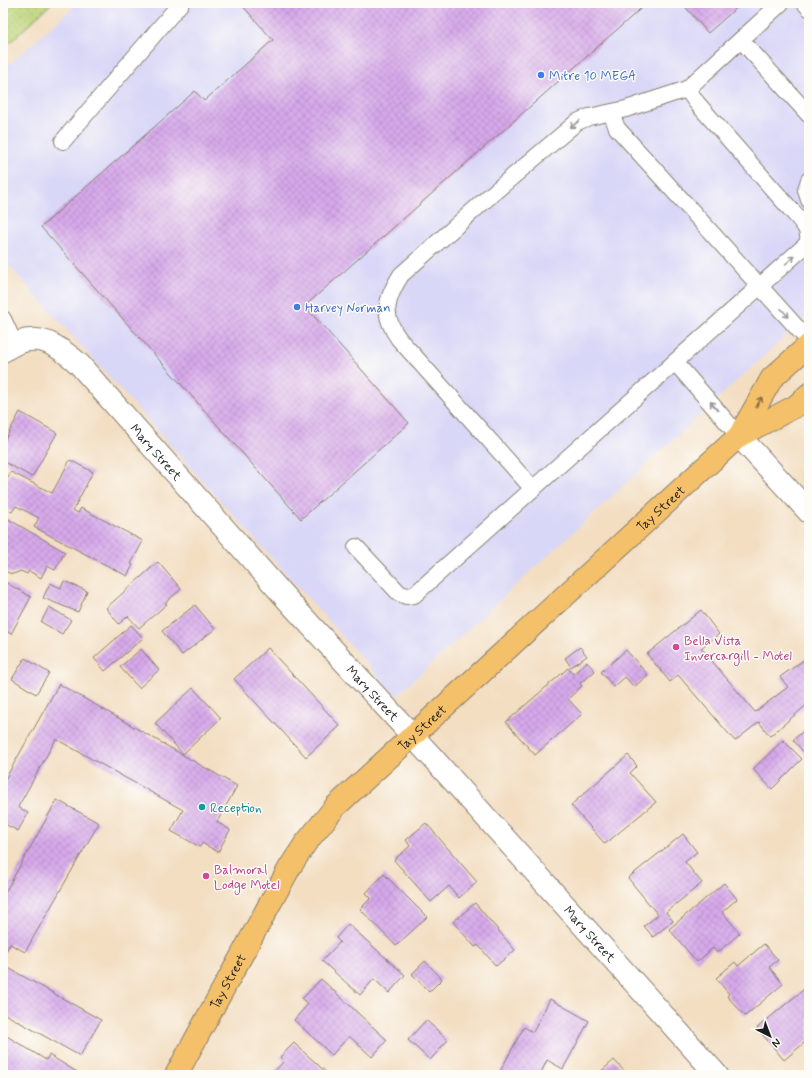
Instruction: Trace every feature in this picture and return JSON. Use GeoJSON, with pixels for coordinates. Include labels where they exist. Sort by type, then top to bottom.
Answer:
{"type":"FeatureCollection","features":[{"type":"Feature","properties":{"kind":"highway","name":"Tay Street"},"geometry":{"type":"LineString","coordinates":[[739,436],[772,378],[809,345]]}},
{"type":"Feature","properties":{"kind":"highway","name":"Tay Street"},"geometry":{"type":"LineString","coordinates":[[176,1075],[256,927],[305,844],[336,806],[739,436],[796,406],[809,394]]}},
{"type":"Feature","properties":{"kind":"street","name":"Mary Street"},"geometry":{"type":"LineString","coordinates":[[8,347],[27,339],[45,341],[61,349],[79,364],[292,605],[412,735],[717,1075]]}},
{"type":"Feature","properties":{"kind":"street"},"geometry":{"type":"LineString","coordinates":[[739,436],[809,512]]}},
{"type":"Feature","properties":{"kind":"lane"},"geometry":{"type":"LineString","coordinates":[[63,141],[181,3]]}},
{"type":"Feature","properties":{"kind":"lane"},"geometry":{"type":"LineString","coordinates":[[533,490],[398,339],[390,327],[387,305],[390,292],[401,275],[492,194],[583,118],[611,113],[687,89],[781,3]]}},
{"type":"Feature","properties":{"kind":"lane"},"geometry":{"type":"LineString","coordinates":[[805,3],[809,8]]}},
{"type":"Feature","properties":{"kind":"lane"},"geometry":{"type":"LineString","coordinates":[[741,40],[809,115]]}},
{"type":"Feature","properties":{"kind":"lane"},"geometry":{"type":"LineString","coordinates":[[356,546],[399,593],[406,596],[414,595],[806,244],[809,236],[807,231],[793,212],[697,103],[687,89]]}},
{"type":"Feature","properties":{"kind":"lane"},"geometry":{"type":"LineString","coordinates":[[611,113],[617,128],[809,341]]}},
{"type":"Feature","properties":{"kind":"lane"},"geometry":{"type":"LineString","coordinates":[[809,180],[806,190],[809,200]]}},
{"type":"Feature","properties":{"kind":"lane"},"geometry":{"type":"LineString","coordinates":[[793,212],[809,206]]}},
{"type":"Feature","properties":{"kind":"lane"},"geometry":{"type":"LineString","coordinates":[[3,319],[8,347]]}},
{"type":"Feature","properties":{"kind":"lane"},"geometry":{"type":"LineString","coordinates":[[675,362],[739,436]]}},
{"type":"Feature","properties":{"kind":"shaded area"},"geometry":{"type":"Polygon","coordinates":[[[78,3],[809,3],[809,314],[396,696],[3,259],[3,70],[78,3]]]}},
{"type":"Feature","properties":{"kind":"green space"},"geometry":{"type":"Polygon","coordinates":[[[3,3],[52,3],[3,49],[3,3]]]}},
{"type":"Feature","properties":{"kind":"building"},"geometry":{"type":"Polygon","coordinates":[[[240,3],[647,3],[305,306],[409,423],[301,519],[41,227],[195,91],[204,101],[273,40],[240,3]]]}},
{"type":"Feature","properties":{"kind":"building"},"geometry":{"type":"Polygon","coordinates":[[[682,3],[742,3],[708,33],[682,3]]]}},
{"type":"Feature","properties":{"kind":"building"},"geometry":{"type":"Polygon","coordinates":[[[20,412],[57,433],[32,477],[3,461],[3,443],[20,412]]]}},
{"type":"Feature","properties":{"kind":"building"},"geometry":{"type":"Polygon","coordinates":[[[70,460],[93,472],[73,510],[78,513],[81,508],[143,541],[131,564],[133,565],[127,576],[34,527],[39,518],[16,506],[12,512],[3,507],[3,487],[11,472],[52,493],[70,460]]]}},
{"type":"Feature","properties":{"kind":"building"},"geometry":{"type":"Polygon","coordinates":[[[3,516],[65,552],[55,570],[47,566],[41,578],[29,571],[27,574],[21,571],[13,574],[3,571],[3,516]]]}},
{"type":"Feature","properties":{"kind":"building"},"geometry":{"type":"Polygon","coordinates":[[[158,562],[181,589],[165,603],[167,604],[139,628],[128,616],[119,624],[106,608],[158,562]]]}},
{"type":"Feature","properties":{"kind":"building"},"geometry":{"type":"Polygon","coordinates":[[[3,581],[31,597],[11,634],[3,629],[3,581]]]}},
{"type":"Feature","properties":{"kind":"building"},"geometry":{"type":"Polygon","coordinates":[[[64,581],[87,591],[78,612],[43,598],[50,583],[61,588],[64,581]]]}},
{"type":"Feature","properties":{"kind":"building"},"geometry":{"type":"Polygon","coordinates":[[[195,605],[215,629],[182,655],[162,631],[195,605]]]}},
{"type":"Feature","properties":{"kind":"building"},"geometry":{"type":"Polygon","coordinates":[[[49,607],[71,620],[62,634],[41,622],[49,607]]]}},
{"type":"Feature","properties":{"kind":"building"},"geometry":{"type":"Polygon","coordinates":[[[701,610],[719,634],[701,648],[755,712],[788,687],[780,677],[805,659],[809,664],[809,703],[770,736],[759,722],[735,741],[678,675],[670,682],[647,654],[701,610]]]}},
{"type":"Feature","properties":{"kind":"building"},"geometry":{"type":"Polygon","coordinates":[[[131,625],[143,638],[105,671],[94,658],[131,625]]]}},
{"type":"Feature","properties":{"kind":"building"},"geometry":{"type":"Polygon","coordinates":[[[580,647],[587,656],[571,667],[565,658],[580,647]]]}},
{"type":"Feature","properties":{"kind":"building"},"geometry":{"type":"Polygon","coordinates":[[[268,648],[340,726],[306,757],[234,679],[268,648]]]}},
{"type":"Feature","properties":{"kind":"building"},"geometry":{"type":"Polygon","coordinates":[[[141,649],[159,670],[139,688],[120,667],[141,649]]]}},
{"type":"Feature","properties":{"kind":"building"},"geometry":{"type":"Polygon","coordinates":[[[626,650],[648,675],[634,687],[625,677],[614,687],[601,672],[626,650]]]}},
{"type":"Feature","properties":{"kind":"building"},"geometry":{"type":"Polygon","coordinates":[[[25,658],[49,673],[36,694],[12,679],[25,658]]]}},
{"type":"Feature","properties":{"kind":"building"},"geometry":{"type":"Polygon","coordinates":[[[587,662],[595,671],[580,683],[582,686],[568,699],[582,714],[535,755],[506,722],[568,668],[573,674],[587,662]]]}},
{"type":"Feature","properties":{"kind":"building"},"geometry":{"type":"Polygon","coordinates":[[[59,684],[237,786],[217,822],[230,830],[218,852],[202,843],[200,847],[171,831],[183,810],[56,739],[18,807],[28,813],[18,831],[3,823],[3,783],[59,684]]]}},
{"type":"Feature","properties":{"kind":"building"},"geometry":{"type":"Polygon","coordinates":[[[193,688],[221,718],[183,754],[155,723],[193,688]]]}},
{"type":"Feature","properties":{"kind":"building"},"geometry":{"type":"Polygon","coordinates":[[[809,726],[809,756],[808,757],[793,740],[809,726]]]}},
{"type":"Feature","properties":{"kind":"building"},"geometry":{"type":"Polygon","coordinates":[[[783,740],[802,759],[772,789],[753,769],[783,740]]]}},
{"type":"Feature","properties":{"kind":"building"},"geometry":{"type":"Polygon","coordinates":[[[628,755],[637,766],[630,773],[656,802],[605,844],[571,805],[628,755]]]}},
{"type":"Feature","properties":{"kind":"building"},"geometry":{"type":"Polygon","coordinates":[[[57,800],[99,823],[25,952],[10,944],[3,956],[3,896],[57,800]]]}},
{"type":"Feature","properties":{"kind":"building"},"geometry":{"type":"Polygon","coordinates":[[[426,823],[477,882],[459,898],[449,886],[431,902],[394,860],[410,846],[406,840],[426,823]]]}},
{"type":"Feature","properties":{"kind":"building"},"geometry":{"type":"Polygon","coordinates":[[[683,834],[697,852],[685,862],[702,883],[666,912],[673,921],[653,937],[644,926],[658,915],[628,878],[683,834]]]}},
{"type":"Feature","properties":{"kind":"building"},"geometry":{"type":"Polygon","coordinates":[[[384,874],[427,917],[396,946],[360,909],[371,898],[366,893],[384,874]]]}},
{"type":"Feature","properties":{"kind":"building"},"geometry":{"type":"Polygon","coordinates":[[[724,883],[737,899],[722,912],[740,933],[717,953],[713,948],[697,962],[669,929],[724,883]]]}},
{"type":"Feature","properties":{"kind":"building"},"geometry":{"type":"Polygon","coordinates":[[[475,903],[515,950],[496,966],[478,945],[475,947],[453,922],[475,903]]]}},
{"type":"Feature","properties":{"kind":"building"},"geometry":{"type":"Polygon","coordinates":[[[348,924],[405,975],[389,993],[374,979],[360,995],[322,961],[340,942],[336,938],[348,924]]]}},
{"type":"Feature","properties":{"kind":"building"},"geometry":{"type":"Polygon","coordinates":[[[764,944],[778,960],[769,967],[783,984],[745,1016],[727,996],[729,994],[716,978],[735,962],[738,966],[764,944]]]}},
{"type":"Feature","properties":{"kind":"building"},"geometry":{"type":"Polygon","coordinates":[[[425,961],[442,979],[429,992],[412,974],[425,961]]]}},
{"type":"Feature","properties":{"kind":"building"},"geometry":{"type":"Polygon","coordinates":[[[3,965],[101,1020],[80,1056],[3,1013],[3,965]]]}},
{"type":"Feature","properties":{"kind":"building"},"geometry":{"type":"Polygon","coordinates":[[[321,979],[387,1040],[372,1057],[349,1036],[332,1055],[294,1020],[308,1004],[302,999],[321,979]]]}},
{"type":"Feature","properties":{"kind":"building"},"geometry":{"type":"Polygon","coordinates":[[[809,985],[809,1039],[784,1060],[757,1028],[809,985]]]}},
{"type":"Feature","properties":{"kind":"building"},"geometry":{"type":"Polygon","coordinates":[[[550,999],[589,1021],[563,1069],[547,1060],[540,1075],[498,1075],[524,1027],[533,1032],[550,999]]]}},
{"type":"Feature","properties":{"kind":"building"},"geometry":{"type":"Polygon","coordinates":[[[426,1020],[448,1040],[430,1060],[408,1040],[426,1020]]]}},
{"type":"Feature","properties":{"kind":"building"},"geometry":{"type":"Polygon","coordinates":[[[5,1035],[46,1060],[49,1055],[82,1075],[3,1075],[3,1038],[5,1035]]]}},
{"type":"Feature","properties":{"kind":"building"},"geometry":{"type":"Polygon","coordinates":[[[294,1043],[329,1075],[271,1075],[284,1061],[280,1057],[294,1043]]]}},
{"type":"Feature","properties":{"kind":"building"},"geometry":{"type":"Polygon","coordinates":[[[614,1060],[628,1075],[597,1075],[614,1060]]]}},
{"type":"Feature","properties":{"kind":"place","name":"Mitre 10 MEGA"},"geometry":{"type":"Point","coordinates":[541,75]}},
{"type":"Feature","properties":{"kind":"place","name":"Harvey Norman"},"geometry":{"type":"Point","coordinates":[297,307]}},
{"type":"Feature","properties":{"kind":"place","name":"Bella Vista Invercargill - Motel"},"geometry":{"type":"Point","coordinates":[676,647]}},
{"type":"Feature","properties":{"kind":"place","name":"Reception"},"geometry":{"type":"Point","coordinates":[202,807]}},
{"type":"Feature","properties":{"kind":"place","name":"Balmoral Lodge Motel"},"geometry":{"type":"Point","coordinates":[206,876]}}]}
